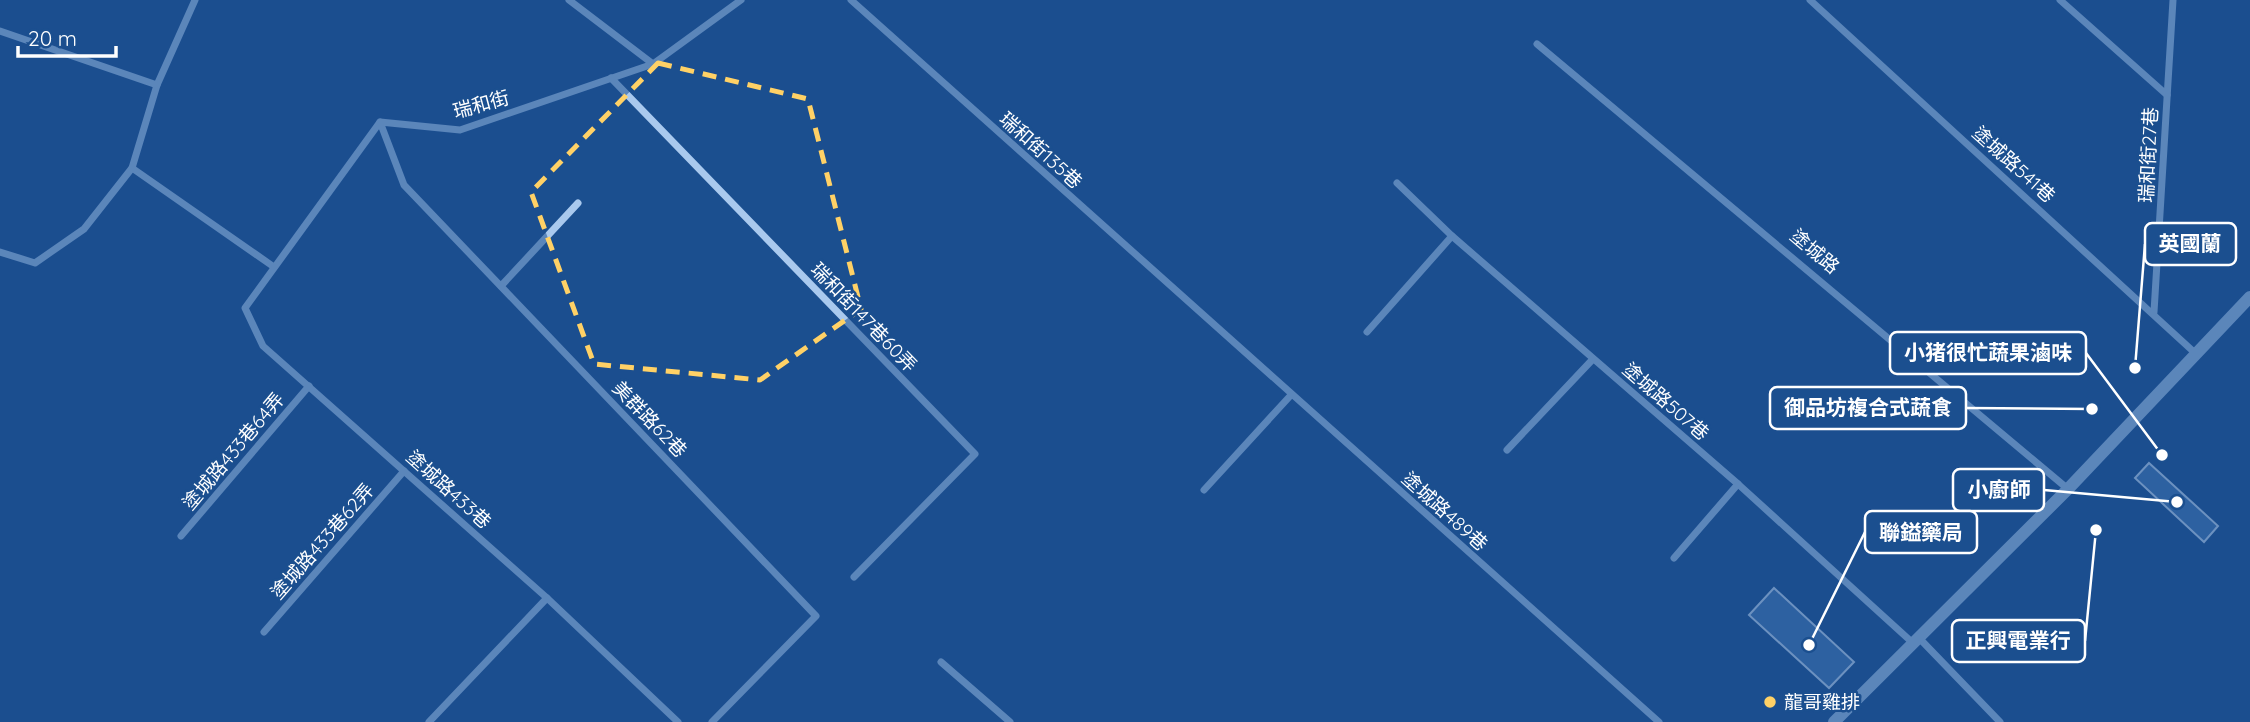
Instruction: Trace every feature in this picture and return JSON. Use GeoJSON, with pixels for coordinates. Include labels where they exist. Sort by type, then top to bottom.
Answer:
{"type":"FeatureCollection","features":[{"type":"Feature","properties":{"kind":"street"},"geometry":{"type":"LineString","coordinates":[[0,252],[35,264],[84,229],[132,168],[157,85],[195,0]]}},
{"type":"Feature","properties":{"kind":"street"},"geometry":{"type":"LineString","coordinates":[[569,0],[653,64]]}},
{"type":"Feature","properties":{"kind":"street","name":"瑞和街"},"geometry":{"type":"LineString","coordinates":[[380,122],[460,130],[653,64],[741,0]]}},
{"type":"Feature","properties":{"kind":"street","name":"瑞和街135巷"},"geometry":{"type":"LineString","coordinates":[[850,0],[1211,323]]}},
{"type":"Feature","properties":{"kind":"street","name":"塗城路541巷"},"geometry":{"type":"LineString","coordinates":[[1810,0],[2196,353]]}},
{"type":"Feature","properties":{"kind":"street"},"geometry":{"type":"LineString","coordinates":[[2060,0],[2167,95]]}},
{"type":"Feature","properties":{"kind":"street","name":"瑞和街27巷"},"geometry":{"type":"LineString","coordinates":[[2154,312],[2173,0]]}},
{"type":"Feature","properties":{"kind":"street"},"geometry":{"type":"LineString","coordinates":[[0,32],[157,85]]}},
{"type":"Feature","properties":{"kind":"street","name":"塗城路"},"geometry":{"type":"LineString","coordinates":[[1537,44],[2068,489]]}},
{"type":"Feature","properties":{"kind":"street","name":"瑞和街147巷60弄"},"geometry":{"type":"LineString","coordinates":[[611,78],[975,454],[854,577]]}},
{"type":"Feature","properties":{"kind":"street"},"geometry":{"type":"LineString","coordinates":[[132,168],[274,267],[380,122]]}},
{"type":"Feature","properties":{"kind":"street","name":"美群路62巷"},"geometry":{"type":"LineString","coordinates":[[380,122],[404,185],[816,616],[712,722]]}},
{"type":"Feature","properties":{"kind":"street","name":"塗城路507巷"},"geometry":{"type":"LineString","coordinates":[[1397,183],[1452,236],[1917,641],[1996,721]]}},
{"type":"Feature","properties":{"kind":"street"},"geometry":{"type":"LineString","coordinates":[[501,286],[578,203]]}},
{"type":"Feature","properties":{"kind":"street"},"geometry":{"type":"LineString","coordinates":[[1367,332],[1452,236]]}},
{"type":"Feature","properties":{"kind":"street","name":"塗城路433巷"},"geometry":{"type":"LineString","coordinates":[[274,267],[245,308],[263,346],[547,598],[678,722]]}},
{"type":"Feature","properties":{"kind":"street"},"geometry":{"type":"LineString","coordinates":[[1834,722],[2068,489],[2250,297]]}},
{"type":"Feature","properties":{"kind":"street","name":"塗城路489巷"},"geometry":{"type":"LineString","coordinates":[[1211,323],[1659,722]]}},
{"type":"Feature","properties":{"kind":"street"},"geometry":{"type":"LineString","coordinates":[[1507,450],[1593,359]]}},
{"type":"Feature","properties":{"kind":"street","name":"塗城路433巷64弄"},"geometry":{"type":"LineString","coordinates":[[181,536],[309,386]]}},
{"type":"Feature","properties":{"kind":"street"},"geometry":{"type":"LineString","coordinates":[[1204,490],[1291,395]]}},
{"type":"Feature","properties":{"kind":"street","name":"塗城路433巷62弄"},"geometry":{"type":"LineString","coordinates":[[264,632],[404,471]]}},
{"type":"Feature","properties":{"kind":"street"},"geometry":{"type":"LineString","coordinates":[[1674,558],[1738,484]]}},
{"type":"Feature","properties":{"kind":"street"},"geometry":{"type":"LineString","coordinates":[[429,722],[547,598]]}},
{"type":"Feature","properties":{"kind":"street"},"geometry":{"type":"LineString","coordinates":[[941,662],[1010,722]]}},
{"type":"Feature","properties":{"kind":"highlighted area"},"geometry":{"type":"Polygon","coordinates":[[[658,63],[808,99],[861,309],[760,380],[594,364],[531,192],[658,63]]]}},
{"type":"Feature","properties":{"kind":"building"},"geometry":{"type":"Polygon","coordinates":[[[2149,463],[2218,526],[2204,542],[2135,478],[2149,463]]]}},
{"type":"Feature","properties":{"kind":"building"},"geometry":{"type":"Polygon","coordinates":[[[1774,588],[1854,662],[1829,688],[1749,615],[1774,588]]]}},
{"type":"Feature","properties":{"kind":"place","name":"英國蘭"},"geometry":{"type":"Point","coordinates":[2135,368]}},
{"type":"Feature","properties":{"kind":"place","name":"御品坊複合式蔬食"},"geometry":{"type":"Point","coordinates":[2092,409]}},
{"type":"Feature","properties":{"kind":"place","name":"小猪很忙蔬果滷味"},"geometry":{"type":"Point","coordinates":[2162,455]}},
{"type":"Feature","properties":{"kind":"place","name":"小廚師"},"geometry":{"type":"Point","coordinates":[2177,502]}},
{"type":"Feature","properties":{"kind":"place","name":"正興電業行"},"geometry":{"type":"Point","coordinates":[2096,530]}},
{"type":"Feature","properties":{"kind":"place","name":"聯鎰藥局"},"geometry":{"type":"Point","coordinates":[1809,645]}},
{"type":"Feature","properties":{"kind":"place","name":"龍哥雞排"},"geometry":{"type":"Point","coordinates":[1770,702]}}]}
